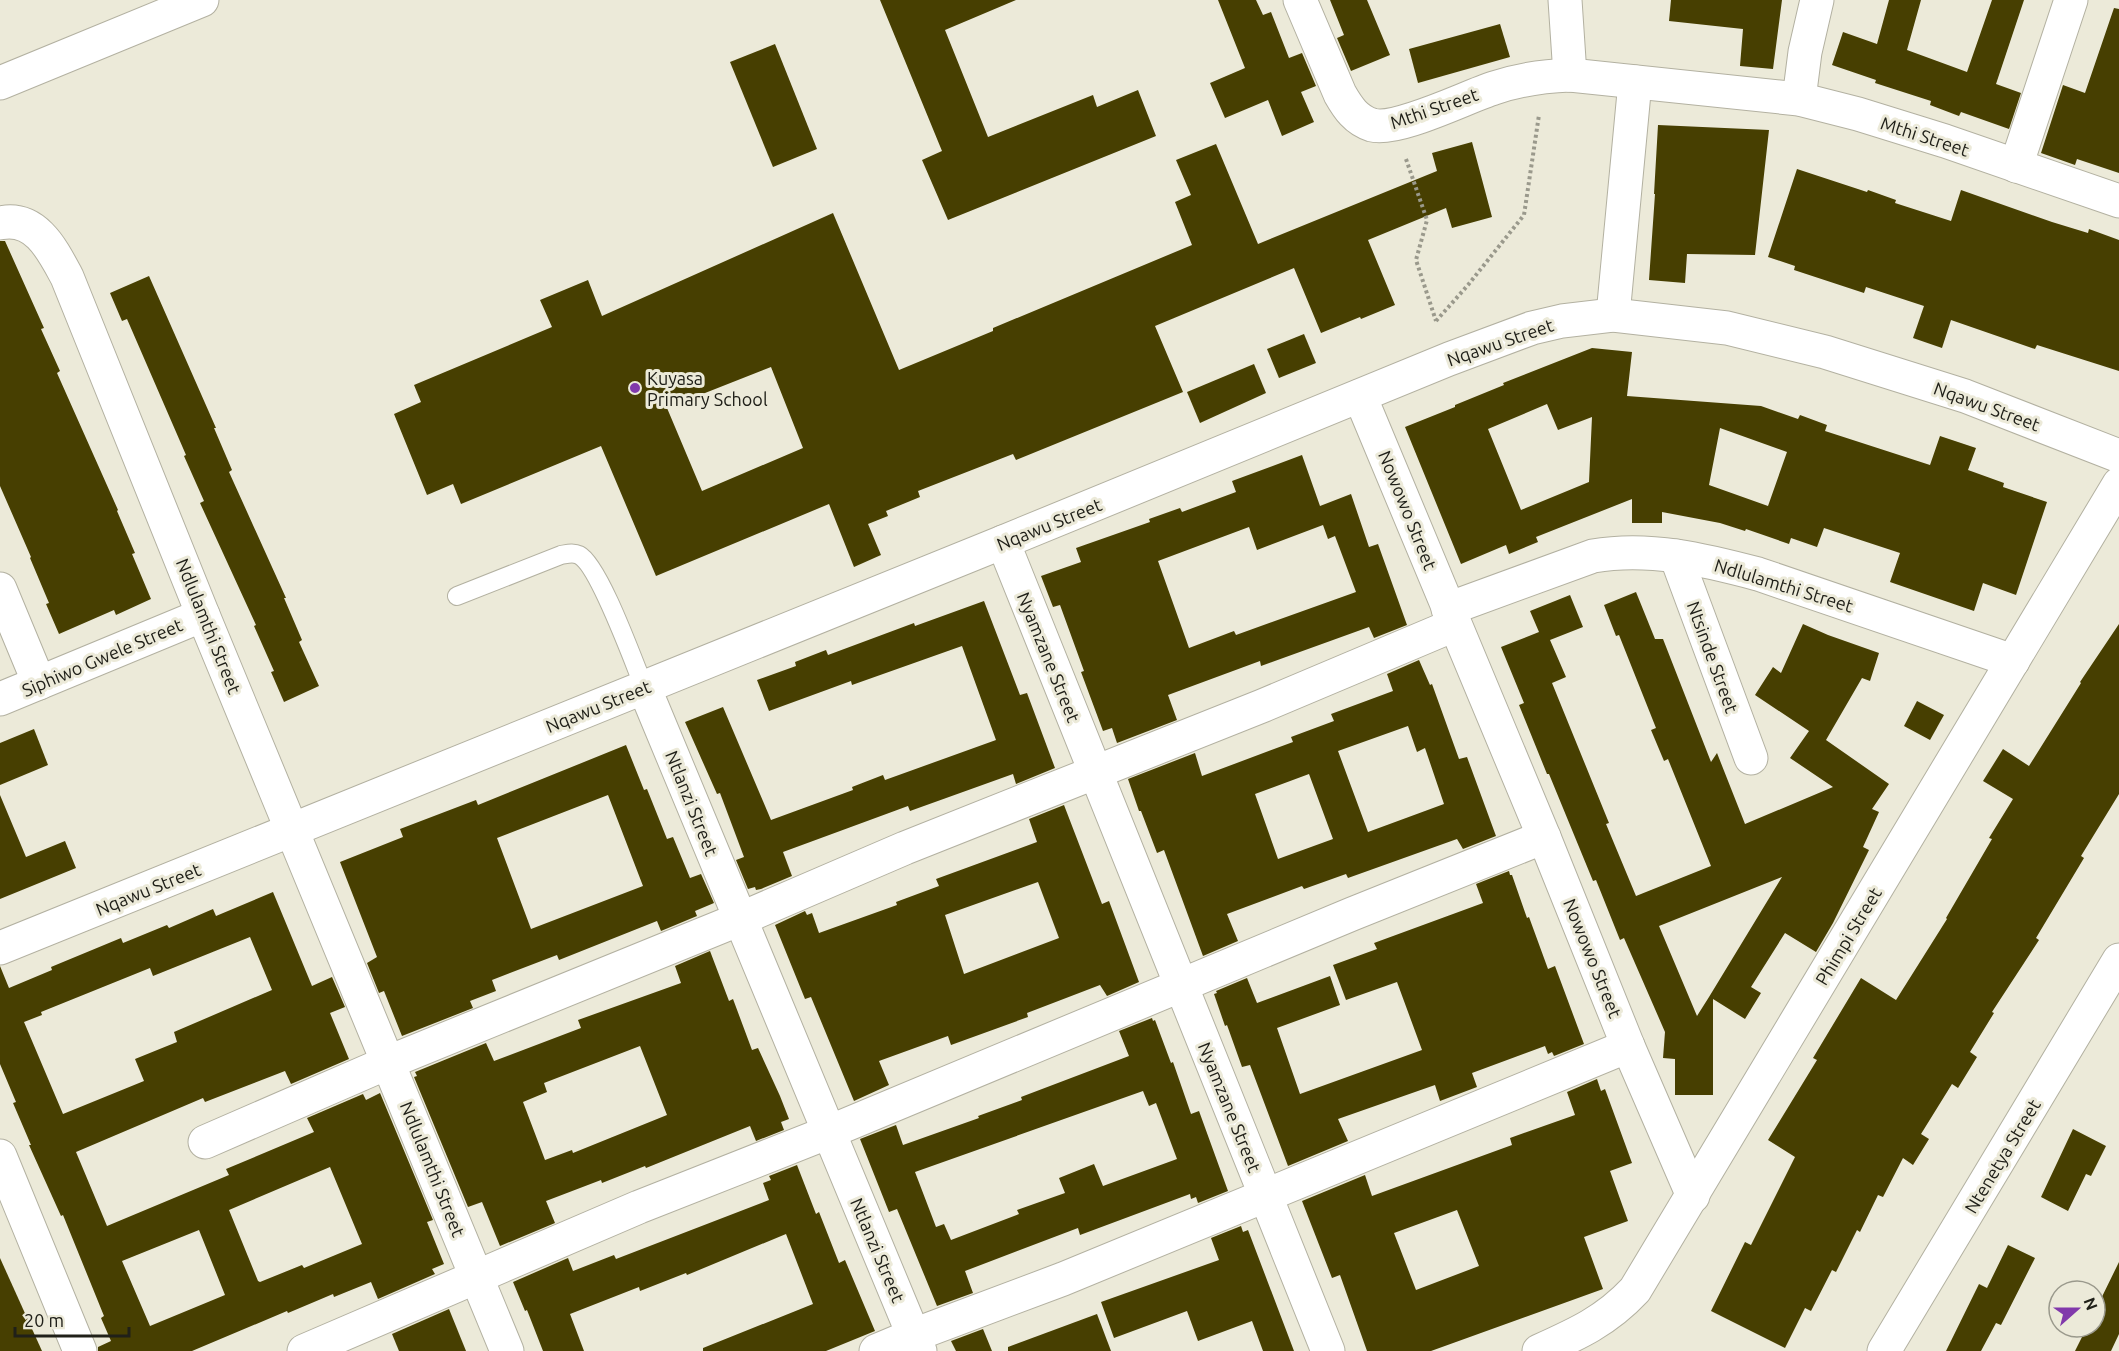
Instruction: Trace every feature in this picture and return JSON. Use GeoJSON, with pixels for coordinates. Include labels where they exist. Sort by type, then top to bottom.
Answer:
{"type":"FeatureCollection","features":[{"type":"Feature","properties":{"kind":"street"},"geometry":{"type":"LineString","coordinates":[[0,83],[202,0]]}},
{"type":"Feature","properties":{"kind":"street","name":"Mthi Street"},"geometry":{"type":"LineString","coordinates":[[1300,0],[1348,108],[1358,119],[1374,125],[1393,125],[1495,87],[1557,75],[1635,82],[1799,99],[1858,114],[2119,201]]}},
{"type":"Feature","properties":{"kind":"street"},"geometry":{"type":"LineString","coordinates":[[1557,75],[1565,0]]}},
{"type":"Feature","properties":{"kind":"street"},"geometry":{"type":"LineString","coordinates":[[1799,99],[1805,52],[1817,0]]}},
{"type":"Feature","properties":{"kind":"street"},"geometry":{"type":"LineString","coordinates":[[2016,166],[2072,0]]}},
{"type":"Feature","properties":{"kind":"street"},"geometry":{"type":"LineString","coordinates":[[1613,315],[1635,82]]}},
{"type":"Feature","properties":{"kind":"street","name":"Ndlulamthi Street"},"geometry":{"type":"LineString","coordinates":[[0,223],[9,221],[17,223],[40,234],[51,247],[67,278],[203,615],[507,1351]]}},
{"type":"Feature","properties":{"kind":"street","name":"Nqawu Street"},"geometry":{"type":"LineString","coordinates":[[0,948],[1449,360],[1532,328],[1562,321],[1613,315],[1727,328],[1825,352],[1965,396],[2119,456]]}},
{"type":"Feature","properties":{"kind":"street","name":"Nowowo Street"},"geometry":{"type":"LineString","coordinates":[[1360,396],[1544,837],[1628,1046],[1693,1196]]}},
{"type":"Feature","properties":{"kind":"street","name":"Phimpi Street"},"geometry":{"type":"LineString","coordinates":[[1539,1351],[1577,1335],[1600,1322],[1617,1309],[1635,1290],[2119,484]]}},
{"type":"Feature","properties":{"kind":"street","name":"Nyamzane Street"},"geometry":{"type":"LineString","coordinates":[[1003,542],[1328,1351]]}},
{"type":"Feature","properties":{"kind":"street","name":"Ndlulamthi Street"},"geometry":{"type":"LineString","coordinates":[[1451,617],[1593,556],[1637,551],[1720,564],[1758,574],[2013,661]]}},
{"type":"Feature","properties":{"kind":"street","name":"Ntsinde Street"},"geometry":{"type":"LineString","coordinates":[[1676,556],[1751,758]]}},
{"type":"Feature","properties":{"kind":"street"},"geometry":{"type":"LineString","coordinates":[[0,589],[39,683]]}},
{"type":"Feature","properties":{"kind":"street","name":"Siphiwo Gwele Street"},"geometry":{"type":"LineString","coordinates":[[0,699],[203,615]]}},
{"type":"Feature","properties":{"kind":"street"},"geometry":{"type":"LineString","coordinates":[[205,1142],[389,1062],[740,919],[905,848],[1262,706],[1451,617]]}},
{"type":"Feature","properties":{"kind":"street","name":"Ntlanzi Street"},"geometry":{"type":"LineString","coordinates":[[644,687],[917,1343]]}},
{"type":"Feature","properties":{"kind":"street"},"geometry":{"type":"LineString","coordinates":[[304,1351],[639,1207],[828,1132],[1352,914],[1544,837]]}},
{"type":"Feature","properties":{"kind":"street","name":"Ntenetya Street"},"geometry":{"type":"LineString","coordinates":[[1884,1351],[2119,960]]}},
{"type":"Feature","properties":{"kind":"street","name":"Nyamzane Street"},"geometry":{"type":"LineString","coordinates":[[917,1343],[1063,1279],[1628,1046]]}},
{"type":"Feature","properties":{"kind":"street"},"geometry":{"type":"LineString","coordinates":[[0,1156],[13,1222],[80,1351]]}},
{"type":"Feature","properties":{"kind":"street"},"geometry":{"type":"LineString","coordinates":[[876,1351],[917,1343]]}},
{"type":"Feature","properties":{"kind":"lane"},"geometry":{"type":"LineString","coordinates":[[457,596],[561,555],[578,554],[591,567],[601,586],[644,687]]}},
{"type":"Feature","properties":{"kind":"path"},"geometry":{"type":"LineString","coordinates":[[1436,321],[1524,215],[1557,75]]}},
{"type":"Feature","properties":{"kind":"path"},"geometry":{"type":"LineString","coordinates":[[1393,125],[1427,220],[1416,260],[1449,360]]}},
{"type":"Feature","properties":{"kind":"building"},"geometry":{"type":"Polygon","coordinates":[[[880,0],[1016,0],[945,30],[988,137],[1093,95],[1097,107],[1138,90],[1156,136],[948,220],[922,160],[942,151],[880,0]]]}},
{"type":"Feature","properties":{"kind":"building"},"geometry":{"type":"Polygon","coordinates":[[[1218,0],[1256,0],[1263,15],[1271,12],[1289,58],[1302,53],[1316,86],[1301,92],[1314,122],[1282,136],[1268,100],[1225,118],[1210,83],[1245,68],[1218,0]]]}},
{"type":"Feature","properties":{"kind":"building"},"geometry":{"type":"Polygon","coordinates":[[[1330,0],[1367,0],[1390,55],[1351,71],[1337,38],[1344,35],[1330,0]]]}},
{"type":"Feature","properties":{"kind":"building"},"geometry":{"type":"Polygon","coordinates":[[[1671,0],[1782,0],[1773,69],[1740,66],[1743,29],[1669,21],[1671,0]]]}},
{"type":"Feature","properties":{"kind":"building"},"geometry":{"type":"Polygon","coordinates":[[[1889,0],[1921,0],[1907,50],[1967,72],[1992,0],[2024,0],[1996,84],[2021,93],[2009,129],[1961,112],[1959,116],[1930,105],[1931,101],[1875,83],[1876,80],[1832,65],[1843,32],[1877,44],[1889,0]]]}},
{"type":"Feature","properties":{"kind":"building"},"geometry":{"type":"Polygon","coordinates":[[[2114,8],[2119,9],[2119,173],[2077,159],[2075,165],[2041,153],[2063,85],[2085,93],[2114,8]]]}},
{"type":"Feature","properties":{"kind":"building"},"geometry":{"type":"Polygon","coordinates":[[[1500,24],[1510,57],[1418,83],[1409,49],[1500,24]]]}},
{"type":"Feature","properties":{"kind":"building"},"geometry":{"type":"Polygon","coordinates":[[[775,44],[817,149],[773,167],[730,62],[775,44]]]}},
{"type":"Feature","properties":{"kind":"building"},"geometry":{"type":"Polygon","coordinates":[[[1658,125],[1769,130],[1755,255],[1687,254],[1685,283],[1649,280],[1658,125]]]}},
{"type":"Feature","properties":{"kind":"building"},"geometry":{"type":"Polygon","coordinates":[[[1472,142],[1492,217],[1452,228],[1446,208],[1368,240],[1395,305],[1321,333],[1294,268],[1155,326],[1183,392],[1016,460],[1013,454],[918,491],[920,497],[886,511],[888,516],[868,524],[881,555],[854,567],[829,504],[656,576],[601,446],[461,504],[453,484],[427,495],[394,414],[421,402],[414,385],[552,327],[540,300],[588,280],[602,316],[833,213],[899,370],[1192,245],[1175,202],[1191,195],[1176,160],[1216,144],[1258,244],[1437,171],[1432,153],[1472,142]],[[771,367],[667,408],[702,491],[803,448],[771,367]]]}},
{"type":"Feature","properties":{"kind":"building"},"geometry":{"type":"Polygon","coordinates":[[[1797,169],[1867,192],[1868,190],[1896,200],[1895,203],[1951,221],[1961,190],[2052,222],[2088,233],[2089,229],[2119,240],[2119,371],[2037,345],[2035,349],[1951,320],[1942,348],[1913,338],[1924,306],[1866,287],[1864,293],[1794,270],[1795,266],[1768,257],[1797,169]]]}},
{"type":"Feature","properties":{"kind":"building"},"geometry":{"type":"Polygon","coordinates":[[[0,241],[5,241],[44,328],[41,329],[60,371],[57,373],[118,510],[135,553],[132,554],[151,599],[116,615],[114,610],[59,634],[46,604],[49,603],[31,557],[0,486],[0,241]]]}},
{"type":"Feature","properties":{"kind":"building"},"geometry":{"type":"Polygon","coordinates":[[[149,276],[216,428],[214,428],[232,470],[229,472],[286,598],[284,598],[302,640],[299,642],[319,686],[284,702],[271,672],[274,671],[254,626],[256,625],[200,503],[204,501],[184,456],[186,455],[127,319],[122,321],[110,293],[149,276]]]}},
{"type":"Feature","properties":{"kind":"building"},"geometry":{"type":"Polygon","coordinates":[[[1304,334],[1316,363],[1279,378],[1267,349],[1304,334]]]}},
{"type":"Feature","properties":{"kind":"building"},"geometry":{"type":"Polygon","coordinates":[[[1592,348],[1632,352],[1627,396],[1761,406],[1798,419],[1800,415],[1827,425],[1825,431],[1930,465],[1940,436],[1976,448],[1968,470],[2004,483],[2003,487],[2047,502],[2016,595],[1983,583],[1974,611],[1890,582],[1900,553],[1824,528],[1817,547],[1791,538],[1789,544],[1746,529],[1745,531],[1720,523],[1662,512],[1662,523],[1632,523],[1632,499],[1536,537],[1538,542],[1509,554],[1506,545],[1461,564],[1405,427],[1504,385],[1503,383],[1592,348]],[[1547,404],[1488,429],[1521,510],[1589,482],[1592,417],[1558,430],[1547,404]],[[1720,428],[1709,485],[1768,506],[1787,452],[1720,428]]]}},
{"type":"Feature","properties":{"kind":"building"},"geometry":{"type":"Polygon","coordinates":[[[1254,364],[1266,393],[1200,423],[1187,392],[1254,364]]]}},
{"type":"Feature","properties":{"kind":"building"},"geometry":{"type":"Polygon","coordinates":[[[1302,455],[1320,506],[1351,494],[1369,547],[1378,544],[1407,625],[1374,638],[1369,627],[1261,666],[1260,661],[1168,695],[1177,720],[1117,743],[1112,728],[1103,731],[1060,605],[1053,607],[1041,576],[1081,562],[1076,548],[1150,522],[1149,519],[1180,508],[1182,512],[1236,492],[1232,481],[1302,455]],[[1323,525],[1257,550],[1249,527],[1158,561],[1189,648],[1234,631],[1236,635],[1356,592],[1335,536],[1328,539],[1323,525]]]}},
{"type":"Feature","properties":{"kind":"building"},"geometry":{"type":"Polygon","coordinates":[[[1636,592],[1655,639],[1663,639],[1711,762],[1717,753],[1745,824],[1833,787],[1790,758],[1809,731],[1755,695],[1773,667],[1781,673],[1803,624],[1879,653],[1870,681],[1862,678],[1826,740],[1889,784],[1872,809],[1879,812],[1863,847],[1869,850],[1816,952],[1785,933],[1751,987],[1761,993],[1745,1019],[1713,999],[1713,1095],[1675,1095],[1675,1059],[1663,1058],[1665,1032],[1624,938],[1620,940],[1596,880],[1593,881],[1549,774],[1547,774],[1519,705],[1524,703],[1501,647],[1539,632],[1530,611],[1570,595],[1583,627],[1550,640],[1566,677],[1552,683],[1636,896],[1711,866],[1668,759],[1664,761],[1651,730],[1656,728],[1619,635],[1616,636],[1604,605],[1636,592]],[[1782,877],[1659,926],[1697,1016],[1782,877]]]}},
{"type":"Feature","properties":{"kind":"building"},"geometry":{"type":"Polygon","coordinates":[[[984,601],[1020,695],[1027,693],[1055,768],[1016,784],[1013,774],[910,811],[908,806],[783,852],[792,876],[761,889],[756,890],[755,887],[748,889],[736,860],[744,857],[720,793],[717,794],[685,722],[723,707],[771,820],[853,790],[852,787],[883,775],[885,780],[996,740],[962,646],[852,685],[851,681],[769,711],[757,680],[796,666],[795,662],[826,650],[828,655],[914,623],[915,626],[984,601]]]}},
{"type":"Feature","properties":{"kind":"building"},"geometry":{"type":"Polygon","coordinates":[[[2119,624],[2119,794],[2081,856],[2084,858],[2036,938],[2039,940],[1992,1012],[1994,1013],[1970,1052],[1977,1057],[1958,1088],[1952,1084],[1921,1134],[1929,1139],[1913,1165],[1903,1158],[1883,1197],[1878,1195],[1860,1232],[1857,1230],[1836,1272],[1832,1270],[1811,1311],[1805,1308],[1785,1348],[1711,1311],[1745,1242],[1751,1245],[1795,1157],[1768,1140],[1817,1060],[1813,1058],[1861,978],[1896,1000],[1947,919],[1992,839],[1989,838],[2013,799],[1983,781],[2003,749],[2029,766],[2080,682],[2119,624]]]}},
{"type":"Feature","properties":{"kind":"building"},"geometry":{"type":"Polygon","coordinates":[[[1419,660],[1430,685],[1432,684],[1459,759],[1467,757],[1496,836],[1463,849],[1457,839],[1348,878],[1346,874],[1304,889],[1302,886],[1227,914],[1238,941],[1203,956],[1164,850],[1157,853],[1128,779],[1195,753],[1202,776],[1293,742],[1291,737],[1334,721],[1331,714],[1393,691],[1387,674],[1419,660]],[[1408,726],[1338,751],[1368,832],[1444,804],[1425,748],[1417,752],[1408,726]],[[1309,774],[1255,794],[1278,859],[1333,839],[1309,774]]]}},
{"type":"Feature","properties":{"kind":"building"},"geometry":{"type":"Polygon","coordinates":[[[1917,701],[1944,715],[1930,740],[1904,726],[1917,701]]]}},
{"type":"Feature","properties":{"kind":"building"},"geometry":{"type":"Polygon","coordinates":[[[34,729],[48,765],[0,785],[0,743],[34,729]]]}},
{"type":"Feature","properties":{"kind":"building"},"geometry":{"type":"Polygon","coordinates":[[[626,745],[667,839],[673,837],[690,878],[701,874],[714,903],[695,911],[697,916],[661,931],[657,921],[559,960],[557,955],[492,980],[496,991],[470,1001],[473,1008],[402,1036],[384,991],[379,993],[367,963],[377,957],[340,862],[403,837],[400,829],[476,800],[478,805],[626,745]],[[608,795],[497,838],[531,929],[643,886],[608,795]]]}},
{"type":"Feature","properties":{"kind":"building"},"geometry":{"type":"Polygon","coordinates":[[[0,795],[26,857],[65,841],[76,868],[0,899],[0,795]]]}},
{"type":"Feature","properties":{"kind":"building"},"geometry":{"type":"Polygon","coordinates":[[[1064,805],[1102,904],[1109,901],[1139,982],[1107,996],[1100,985],[1027,1013],[1028,1017],[951,1045],[948,1036],[879,1061],[889,1085],[854,1101],[811,997],[805,999],[775,925],[805,911],[807,915],[812,913],[819,933],[897,905],[896,902],[939,886],[936,879],[1037,842],[1029,819],[1064,805]],[[1038,882],[945,915],[964,974],[1059,938],[1038,882]]]}},
{"type":"Feature","properties":{"kind":"building"},"geometry":{"type":"Polygon","coordinates":[[[1509,871],[1548,969],[1555,966],[1584,1044],[1554,1056],[1552,1052],[1548,1054],[1545,1046],[1472,1073],[1477,1087],[1440,1101],[1435,1085],[1338,1119],[1348,1141],[1288,1166],[1250,1065],[1242,1067],[1227,1025],[1225,1026],[1214,994],[1217,993],[1216,991],[1247,978],[1257,1003],[1330,976],[1340,1005],[1277,1028],[1300,1094],[1422,1050],[1397,982],[1346,1000],[1333,965],[1377,949],[1374,943],[1483,903],[1476,884],[1509,871]]]}},
{"type":"Feature","properties":{"kind":"building"},"geometry":{"type":"Polygon","coordinates":[[[273,892],[312,986],[332,977],[345,1007],[330,1013],[349,1059],[291,1084],[285,1071],[205,1102],[203,1098],[76,1152],[107,1226],[229,1175],[226,1169],[314,1132],[307,1118],[363,1094],[366,1100],[380,1093],[433,1220],[427,1222],[444,1264],[432,1269],[435,1274],[378,1299],[371,1282],[334,1297],[333,1294],[288,1313],[287,1311],[192,1351],[98,1351],[98,1347],[111,1341],[101,1318],[104,1316],[63,1215],[61,1216],[29,1145],[31,1145],[13,1103],[16,1102],[0,1064],[0,966],[9,988],[52,970],[51,967],[121,938],[123,943],[167,925],[169,928],[213,909],[216,916],[273,892]],[[250,937],[153,976],[150,968],[41,1012],[42,1015],[24,1022],[63,1114],[144,1081],[135,1059],[177,1042],[174,1032],[272,990],[250,937]],[[330,1167],[229,1210],[260,1282],[302,1265],[304,1268],[362,1244],[330,1167]],[[199,1230],[122,1261],[150,1326],[225,1295],[199,1230]]]}},
{"type":"Feature","properties":{"kind":"building"},"geometry":{"type":"Polygon","coordinates":[[[710,951],[729,1001],[733,999],[752,1050],[758,1048],[780,1096],[789,1119],[781,1122],[784,1130],[756,1141],[750,1126],[646,1168],[645,1166],[602,1183],[601,1180],[546,1201],[555,1223],[500,1246],[482,1202],[468,1207],[414,1077],[417,1076],[415,1072],[486,1043],[494,1061],[581,1028],[578,1020],[681,983],[675,966],[710,951]],[[640,1046],[544,1083],[547,1092],[523,1102],[545,1160],[572,1150],[573,1153],[667,1115],[640,1046]]]}},
{"type":"Feature","properties":{"kind":"building"},"geometry":{"type":"Polygon","coordinates":[[[1152,1018],[1153,1021],[1155,1020],[1191,1114],[1199,1111],[1228,1191],[1198,1203],[1196,1197],[1191,1199],[1190,1194],[1080,1235],[1078,1228],[965,1271],[973,1293],[937,1306],[897,1209],[889,1212],[860,1139],[896,1125],[903,1145],[979,1118],[978,1116],[1022,1100],[1021,1097],[1129,1056],[1119,1031],[1152,1018]],[[1143,1091],[915,1172],[936,1227],[944,1224],[951,1240],[1019,1214],[1017,1210],[1065,1193],[1059,1178],[1094,1164],[1103,1186],[1177,1159],[1156,1103],[1149,1106],[1143,1091]]]}},
{"type":"Feature","properties":{"kind":"building"},"geometry":{"type":"Polygon","coordinates":[[[1597,1079],[1601,1091],[1605,1089],[1632,1163],[1610,1171],[1628,1221],[1584,1237],[1603,1289],[1431,1351],[1367,1351],[1340,1275],[1332,1278],[1302,1201],[1365,1175],[1372,1196],[1512,1145],[1510,1138],[1575,1115],[1567,1092],[1597,1079]],[[1457,1210],[1394,1233],[1416,1290],[1479,1266],[1457,1210]]]}},
{"type":"Feature","properties":{"kind":"building"},"geometry":{"type":"Polygon","coordinates":[[[2073,1129],[2106,1146],[2091,1176],[2086,1174],[2068,1211],[2041,1197],[2073,1129]]]}},
{"type":"Feature","properties":{"kind":"building"},"geometry":{"type":"Polygon","coordinates":[[[797,1165],[816,1214],[819,1212],[839,1263],[845,1260],[875,1331],[826,1351],[703,1351],[703,1348],[813,1304],[786,1234],[687,1275],[686,1273],[640,1291],[639,1287],[570,1314],[584,1351],[543,1351],[513,1282],[568,1258],[573,1271],[614,1255],[616,1259],[769,1200],[763,1183],[771,1180],[769,1176],[797,1165]]]}},
{"type":"Feature","properties":{"kind":"building"},"geometry":{"type":"Polygon","coordinates":[[[1241,1226],[1243,1232],[1248,1230],[1294,1351],[1263,1351],[1252,1321],[1198,1341],[1187,1311],[1114,1338],[1101,1302],[1219,1260],[1211,1238],[1241,1226]]]}},
{"type":"Feature","properties":{"kind":"building"},"geometry":{"type":"Polygon","coordinates":[[[2008,1245],[2035,1258],[2001,1325],[1996,1323],[1981,1351],[1946,1351],[1979,1284],[1987,1288],[2008,1245]]]}},
{"type":"Feature","properties":{"kind":"building"},"geometry":{"type":"Polygon","coordinates":[[[0,1258],[42,1351],[0,1351],[0,1258]]]}},
{"type":"Feature","properties":{"kind":"building"},"geometry":{"type":"Polygon","coordinates":[[[2119,1262],[2119,1334],[2111,1351],[2075,1351],[2081,1339],[2107,1339],[2107,1286],[2119,1262]]]}},
{"type":"Feature","properties":{"kind":"building"},"geometry":{"type":"Polygon","coordinates":[[[449,1309],[466,1351],[399,1351],[392,1334],[449,1309]]]}},
{"type":"Feature","properties":{"kind":"building"},"geometry":{"type":"Polygon","coordinates":[[[1097,1314],[1111,1351],[1008,1351],[1008,1347],[1097,1314]]]}},
{"type":"Feature","properties":{"kind":"building"},"geometry":{"type":"Polygon","coordinates":[[[983,1329],[992,1351],[956,1351],[951,1341],[983,1329]]]}},
{"type":"Feature","properties":{"kind":"place","name":"Kuyasa Primary School"},"geometry":{"type":"Point","coordinates":[635,388]}}]}
